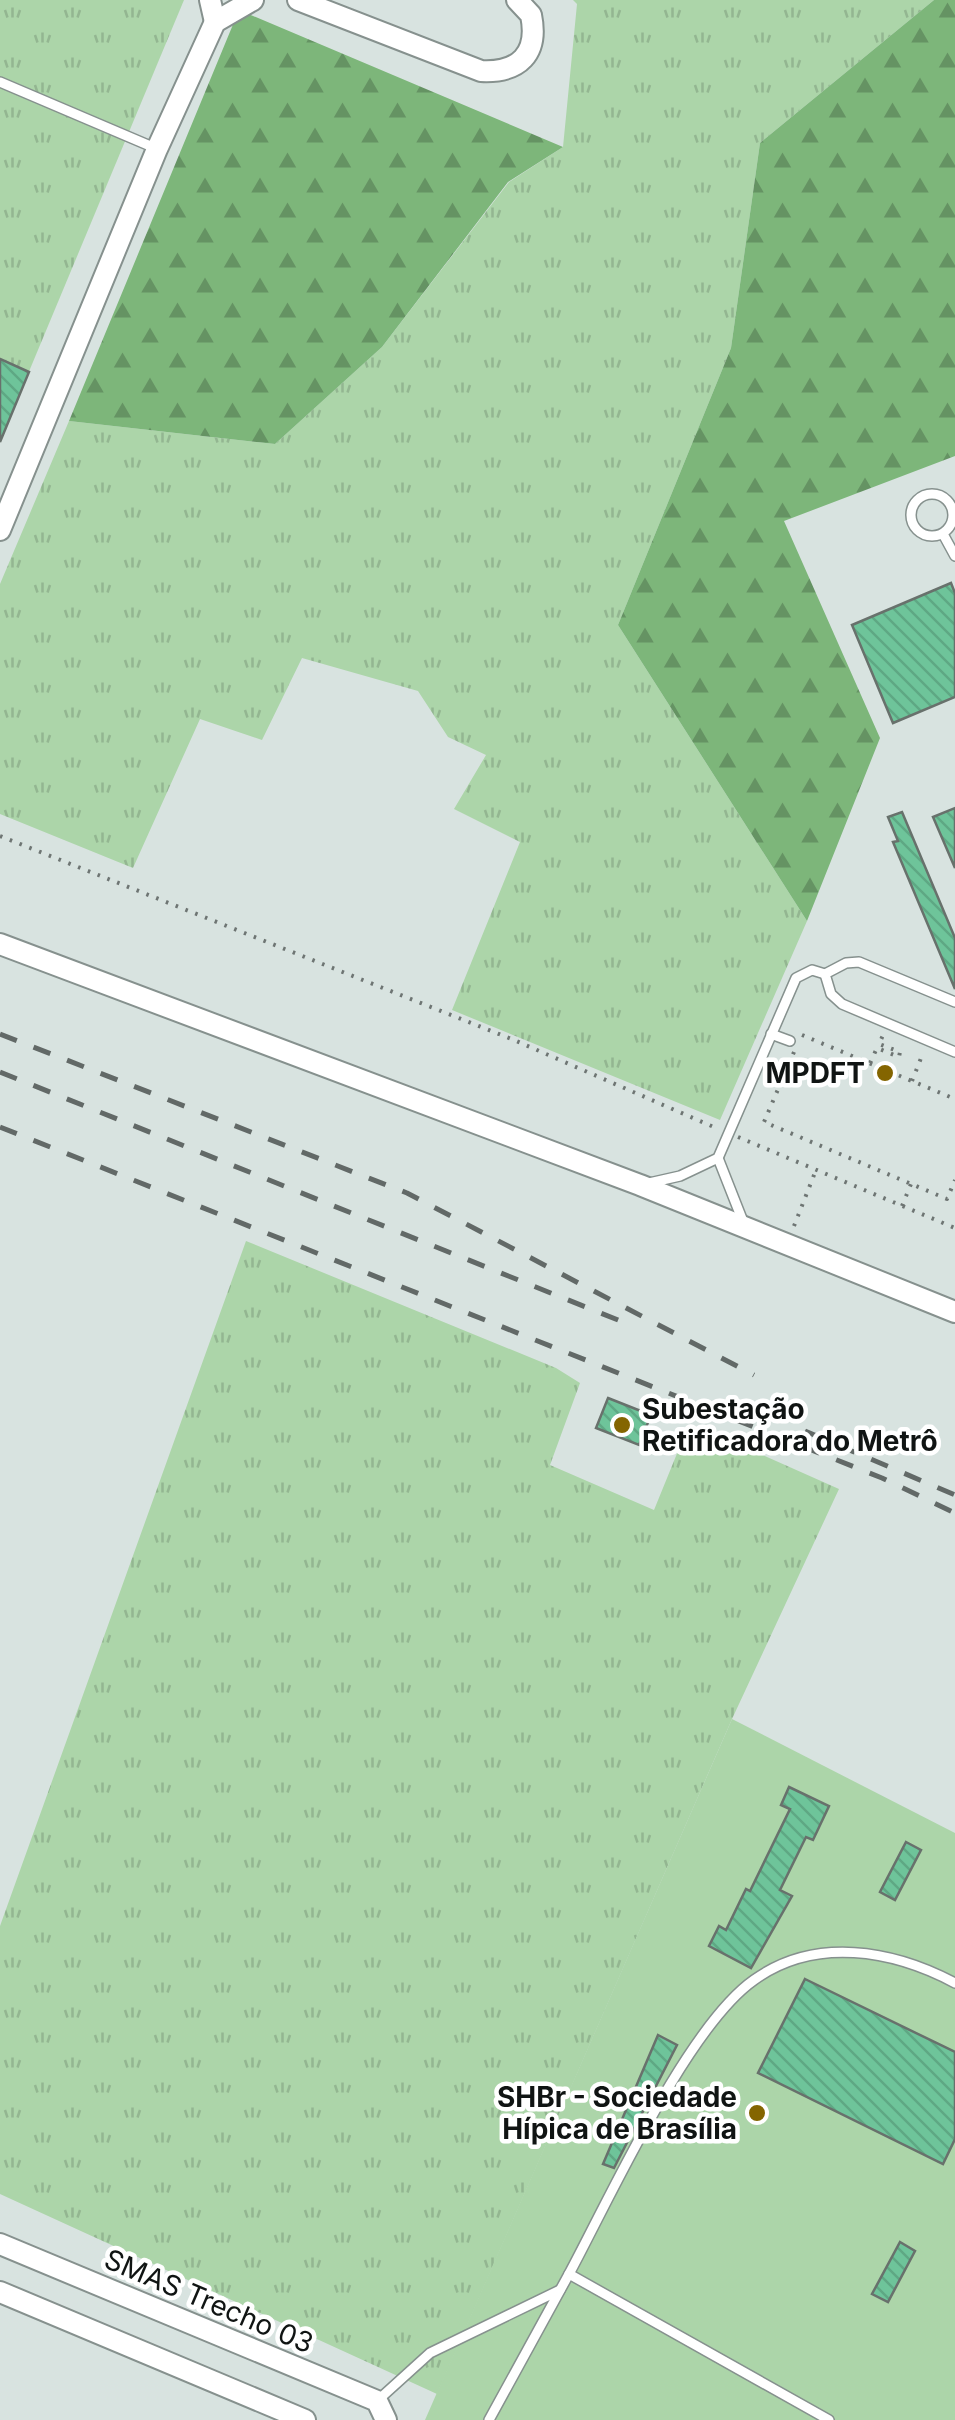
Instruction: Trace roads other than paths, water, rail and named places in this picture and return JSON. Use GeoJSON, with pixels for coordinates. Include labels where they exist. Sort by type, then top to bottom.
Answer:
{"type":"FeatureCollection","features":[{"type":"Feature","properties":{"kind":"street"},"geometry":{"type":"LineString","coordinates":[[210,0],[215,22]]}},
{"type":"Feature","properties":{"kind":"street"},"geometry":{"type":"LineString","coordinates":[[0,530],[157,149],[215,22],[253,0]]}},
{"type":"Feature","properties":{"kind":"street"},"geometry":{"type":"LineString","coordinates":[[298,0],[481,72],[501,72],[518,66],[532,50],[531,15],[517,0]]}},
{"type":"Feature","properties":{"kind":"street"},"geometry":{"type":"LineString","coordinates":[[0,944],[640,1185],[944,1303],[955,1312]]}},
{"type":"Feature","properties":{"kind":"street","name":"SMAS Trecho 03"},"geometry":{"type":"LineString","coordinates":[[0,2244],[376,2400]]}},
{"type":"Feature","properties":{"kind":"street"},"geometry":{"type":"LineString","coordinates":[[0,2292],[305,2420]]}},
{"type":"Feature","properties":{"kind":"street"},"geometry":{"type":"LineString","coordinates":[[376,2400],[386,2420]]}},
{"type":"Feature","properties":{"kind":"lane"},"geometry":{"type":"LineString","coordinates":[[0,82],[157,149]]}},
{"type":"Feature","properties":{"kind":"lane"},"geometry":{"type":"LineString","coordinates":[[925,494],[941,495],[952,506],[953,522],[943,534],[930,537],[917,532],[910,520],[912,504],[925,494]]}},
{"type":"Feature","properties":{"kind":"lane"},"geometry":{"type":"LineString","coordinates":[[943,534],[955,556]]}},
{"type":"Feature","properties":{"kind":"lane"},"geometry":{"type":"LineString","coordinates":[[640,1185],[680,1176],[718,1158],[796,978],[803,971],[825,974],[846,962],[860,962],[955,1002]]}},
{"type":"Feature","properties":{"kind":"lane"},"geometry":{"type":"LineString","coordinates":[[825,974],[831,994],[842,1004],[955,1052]]}},
{"type":"Feature","properties":{"kind":"lane"},"geometry":{"type":"LineString","coordinates":[[771,1034],[792,1047]]}},
{"type":"Feature","properties":{"kind":"lane"},"geometry":{"type":"LineString","coordinates":[[718,1158],[745,1227]]}},
{"type":"Feature","properties":{"kind":"lane"},"geometry":{"type":"LineString","coordinates":[[489,2420],[662,2102],[719,2011],[754,1980],[792,1960],[845,1952],[894,1955],[955,1983]]}},
{"type":"Feature","properties":{"kind":"lane"},"geometry":{"type":"LineString","coordinates":[[569,2274],[829,2420]]}},
{"type":"Feature","properties":{"kind":"lane"},"geometry":{"type":"LineString","coordinates":[[376,2400],[430,2353],[505,2313],[560,2290]]}},
{"type":"Feature","properties":{"kind":"railway"},"geometry":{"type":"LineString","coordinates":[[0,1034],[407,1193],[754,1375]]}},
{"type":"Feature","properties":{"kind":"railway"},"geometry":{"type":"LineString","coordinates":[[0,1072],[633,1326]]}},
{"type":"Feature","properties":{"kind":"railway"},"geometry":{"type":"LineString","coordinates":[[0,1127],[882,1478],[955,1513]]}},
{"type":"Feature","properties":{"kind":"railway"},"geometry":{"type":"LineString","coordinates":[[805,1431],[955,1495]]}},
{"type":"Feature","properties":{"kind":"place","name":"MPDFT"},"geometry":{"type":"Point","coordinates":[885,1073]}},
{"type":"Feature","properties":{"kind":"place","name":"Subestação Retificadora do Metrô"},"geometry":{"type":"Point","coordinates":[622,1425]}},
{"type":"Feature","properties":{"kind":"place","name":"SHBr - Sociedade Hípica de Brasília"},"geometry":{"type":"Point","coordinates":[757,2113]}}]}
